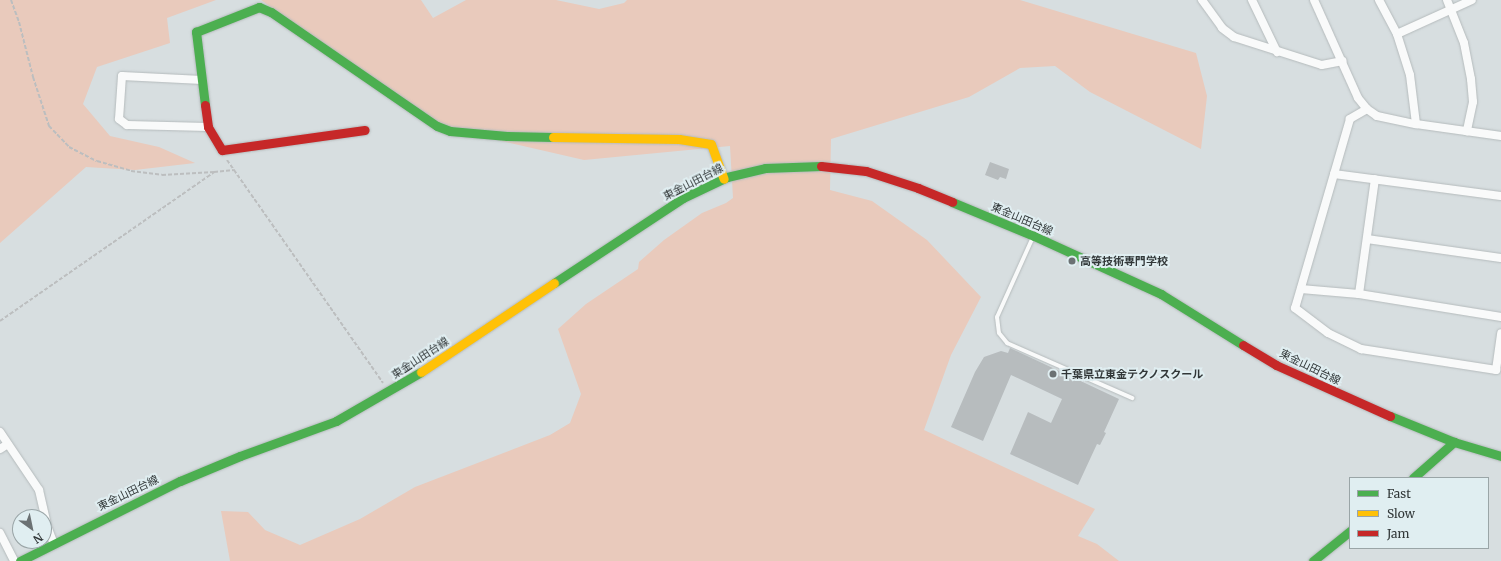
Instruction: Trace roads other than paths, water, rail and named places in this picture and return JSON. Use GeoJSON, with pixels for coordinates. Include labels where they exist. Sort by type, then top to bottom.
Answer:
{"type":"FeatureCollection","features":[{"type":"Feature","properties":{"kind":"main road"},"geometry":{"type":"LineString","coordinates":[[365,130],[222,150],[208,127],[196,32],[259,7],[271,12],[437,126],[450,131],[507,136],[679,139],[711,144],[724,179]]}},
{"type":"Feature","properties":{"kind":"main road","name":"東金山田台線"},"geometry":{"type":"LineString","coordinates":[[20,561],[180,481],[240,456],[336,421],[413,378],[641,225],[684,198],[724,179],[764,168],[812,165],[866,171],[918,188],[1034,236],[1161,294],[1276,365],[1357,402],[1454,442],[1501,456]]}},
{"type":"Feature","properties":{"kind":"main road"},"geometry":{"type":"LineString","coordinates":[[1413,477],[1454,442]]}},
{"type":"Feature","properties":{"kind":"main road"},"geometry":{"type":"LineString","coordinates":[[1313,561],[1349,532]]}},
{"type":"Feature","properties":{"kind":"street"},"geometry":{"type":"LineString","coordinates":[[1202,0],[1222,28],[1234,37],[1277,52],[1322,65],[1343,62]]}},
{"type":"Feature","properties":{"kind":"street"},"geometry":{"type":"LineString","coordinates":[[1252,0],[1277,52]]}},
{"type":"Feature","properties":{"kind":"street"},"geometry":{"type":"LineString","coordinates":[[1314,0],[1358,98],[1367,109],[1377,116],[1416,124],[1501,136]]}},
{"type":"Feature","properties":{"kind":"street"},"geometry":{"type":"LineString","coordinates":[[1379,0],[1397,34],[1410,74],[1416,124]]}},
{"type":"Feature","properties":{"kind":"street"},"geometry":{"type":"LineString","coordinates":[[1447,0],[1452,9],[1464,43],[1471,79],[1473,102],[1467,132]]}},
{"type":"Feature","properties":{"kind":"street"},"geometry":{"type":"LineString","coordinates":[[1397,34],[1472,0]]}},
{"type":"Feature","properties":{"kind":"street"},"geometry":{"type":"LineString","coordinates":[[202,80],[122,76],[119,119],[126,126],[208,127]]}},
{"type":"Feature","properties":{"kind":"street"},"geometry":{"type":"LineString","coordinates":[[1367,109],[1350,119],[1295,308],[1328,333],[1361,349],[1496,370],[1501,334]]}},
{"type":"Feature","properties":{"kind":"street"},"geometry":{"type":"LineString","coordinates":[[1334,174],[1501,196]]}},
{"type":"Feature","properties":{"kind":"street"},"geometry":{"type":"LineString","coordinates":[[1359,294],[1375,179]]}},
{"type":"Feature","properties":{"kind":"street"},"geometry":{"type":"LineString","coordinates":[[1367,239],[1501,258]]}},
{"type":"Feature","properties":{"kind":"street"},"geometry":{"type":"LineString","coordinates":[[1301,289],[1359,294],[1501,317]]}},
{"type":"Feature","properties":{"kind":"street"},"geometry":{"type":"LineString","coordinates":[[0,432],[39,490],[47,526],[54,544]]}},
{"type":"Feature","properties":{"kind":"street"},"geometry":{"type":"LineString","coordinates":[[0,449],[8,444]]}},
{"type":"Feature","properties":{"kind":"street"},"geometry":{"type":"LineString","coordinates":[[0,533],[14,561]]}},
{"type":"Feature","properties":{"kind":"lane"},"geometry":{"type":"LineString","coordinates":[[1034,236],[997,317],[999,333],[1006,343],[1132,398]]}},
{"type":"Feature","properties":{"kind":"place","name":"高等技術専門学校"},"geometry":{"type":"Point","coordinates":[1072,261]}},
{"type":"Feature","properties":{"kind":"place","name":"千葉県立東金テクノスクール"},"geometry":{"type":"Point","coordinates":[1053,374]}}]}
